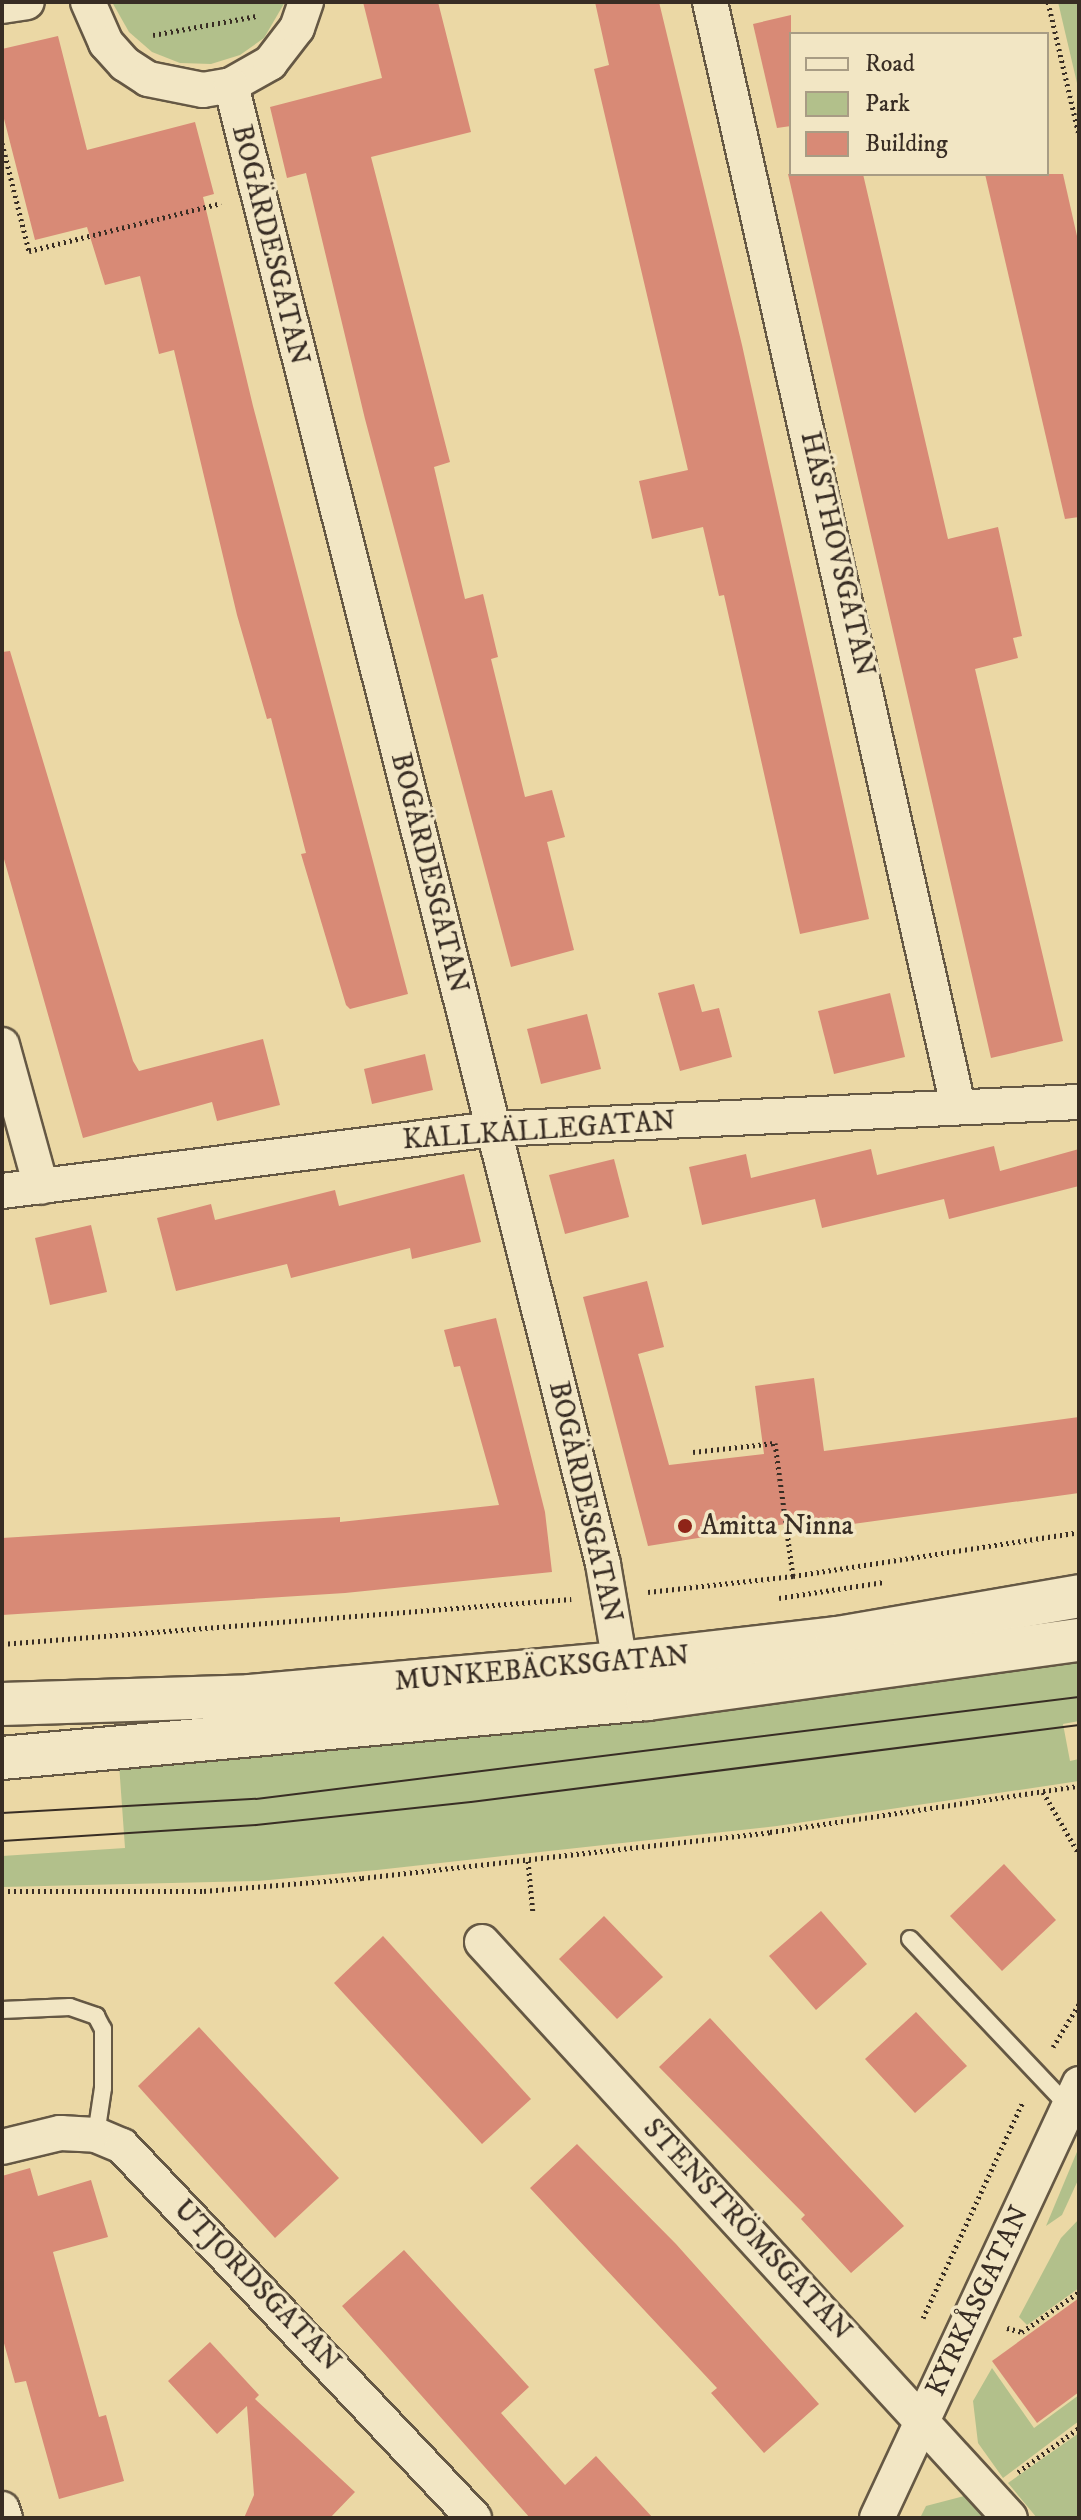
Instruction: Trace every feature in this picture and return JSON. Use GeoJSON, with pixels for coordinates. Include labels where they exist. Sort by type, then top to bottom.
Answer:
{"type":"FeatureCollection","features":[{"type":"Feature","properties":{"kind":"street"},"geometry":{"type":"LineString","coordinates":[[2,6],[27,2]]}},
{"type":"Feature","properties":{"kind":"street"},"geometry":{"type":"LineString","coordinates":[[88,2],[106,43],[148,79],[175,88],[231,85],[270,63],[285,47],[306,5]]}},
{"type":"Feature","properties":{"kind":"street","name":"HÄSTHOVSGATAN"},"geometry":{"type":"LineString","coordinates":[[710,2],[958,1106]]}},
{"type":"Feature","properties":{"kind":"street","name":"BOGÄRDESGATAN"},"geometry":{"type":"LineString","coordinates":[[231,85],[610,1596],[620,1663]]}},
{"type":"Feature","properties":{"kind":"street"},"geometry":{"type":"LineString","coordinates":[[2,1045],[41,1187]]}},
{"type":"Feature","properties":{"kind":"street","name":"KALLKÄLLEGATAN"},"geometry":{"type":"LineString","coordinates":[[2,1191],[493,1129],[1079,1102]]}},
{"type":"Feature","properties":{"kind":"street","name":"MUNKEBÄCKSGATAN"},"geometry":{"type":"LineString","coordinates":[[2,1704],[250,1696],[620,1663],[837,1638],[1079,1596]]}},
{"type":"Feature","properties":{"kind":"street","name":"MUNKEBÄCKSGATAN"},"geometry":{"type":"LineString","coordinates":[[2,1758],[647,1699],[1079,1640]]}},
{"type":"Feature","properties":{"kind":"street","name":"STENSTRÖMSGATAN"},"geometry":{"type":"LineString","coordinates":[[482,1942],[1010,2518]]}},
{"type":"Feature","properties":{"kind":"street","name":"KYRKÅSGATAN"},"geometry":{"type":"LineString","coordinates":[[877,2518],[1074,2095]]}},
{"type":"Feature","properties":{"kind":"street","name":"UTJORDSGATAN"},"geometry":{"type":"LineString","coordinates":[[2,2147],[60,2133],[96,2135],[122,2146],[474,2518]]}},
{"type":"Feature","properties":{"kind":"street"},"geometry":{"type":"LineString","coordinates":[[2,2509],[5,2518]]}},
{"type":"Feature","properties":{"kind":"lane"},"geometry":{"type":"LineString","coordinates":[[910,1939],[1074,2095]]}},
{"type":"Feature","properties":{"kind":"lane"},"geometry":{"type":"LineString","coordinates":[[2,2010],[70,2007],[96,2016],[103,2029],[103,2088],[96,2135]]}},
{"type":"Feature","properties":{"kind":"path"},"geometry":{"type":"LineString","coordinates":[[1048,2],[1079,135]]}},
{"type":"Feature","properties":{"kind":"path"},"geometry":{"type":"LineString","coordinates":[[106,43],[306,5]]}},
{"type":"Feature","properties":{"kind":"path"},"geometry":{"type":"LineString","coordinates":[[2,143],[29,251],[257,194]]}},
{"type":"Feature","properties":{"kind":"path"},"geometry":{"type":"LineString","coordinates":[[693,1452],[775,1443],[793,1576]]}},
{"type":"Feature","properties":{"kind":"path"},"geometry":{"type":"LineString","coordinates":[[2,1644],[610,1596],[793,1576],[1079,1532]]}},
{"type":"Feature","properties":{"kind":"path"},"geometry":{"type":"LineString","coordinates":[[762,1600],[900,1580]]}},
{"type":"Feature","properties":{"kind":"path"},"geometry":{"type":"LineString","coordinates":[[2,1891],[204,1891],[528,1861],[1079,1786]]}},
{"type":"Feature","properties":{"kind":"path"},"geometry":{"type":"LineString","coordinates":[[1043,1792],[1079,1854]]}},
{"type":"Feature","properties":{"kind":"path"},"geometry":{"type":"LineString","coordinates":[[528,1861],[533,1914]]}},
{"type":"Feature","properties":{"kind":"path"},"geometry":{"type":"LineString","coordinates":[[1002,2326],[1022,2332],[1079,2292]]}},
{"type":"Feature","properties":{"kind":"path"},"geometry":{"type":"LineString","coordinates":[[1016,2473],[1079,2428]]}},
{"type":"Feature","properties":{"kind":"green space"},"geometry":{"type":"Polygon","coordinates":[[[112,2],[285,2],[264,38],[240,55],[211,64],[180,63],[152,52],[129,32],[112,2]]]}},
{"type":"Feature","properties":{"kind":"green space"},"geometry":{"type":"Polygon","coordinates":[[[1058,2],[1079,2],[1079,83],[1077,83],[1058,2]]]}},
{"type":"Feature","properties":{"kind":"green space"},"geometry":{"type":"Polygon","coordinates":[[[1079,1659],[1079,1721],[1063,1724],[1070,1761],[1079,1759],[1079,1781],[777,1826],[377,1870],[258,1881],[2,1887],[2,1856],[125,1848],[119,1764],[1079,1659]]]}},
{"type":"Feature","properties":{"kind":"green space"},"geometry":{"type":"Polygon","coordinates":[[[1079,2147],[1079,2178],[1062,2215],[1046,2226],[1079,2147]]]}},
{"type":"Feature","properties":{"kind":"green space"},"geometry":{"type":"Polygon","coordinates":[[[1079,2219],[1079,2288],[1027,2325],[1019,2317],[1061,2238],[1079,2219]]]}},
{"type":"Feature","properties":{"kind":"green space"},"geometry":{"type":"Polygon","coordinates":[[[992,2368],[1034,2428],[1079,2395],[1079,2421],[1003,2478],[978,2443],[973,2401],[992,2368]]]}},
{"type":"Feature","properties":{"kind":"green space"},"geometry":{"type":"Polygon","coordinates":[[[1079,2433],[1079,2518],[1037,2518],[1008,2483],[1079,2433]]]}},
{"type":"Feature","properties":{"kind":"green space"},"geometry":{"type":"Polygon","coordinates":[[[968,2495],[987,2518],[920,2518],[926,2506],[968,2495]]]}},
{"type":"Feature","properties":{"kind":"building"},"geometry":{"type":"Polygon","coordinates":[[[363,2],[438,2],[471,132],[371,157],[450,462],[434,467],[465,599],[483,594],[498,657],[491,659],[525,797],[552,790],[565,837],[547,842],[574,950],[511,967],[365,419],[306,173],[287,178],[270,107],[382,78],[363,2]]]}},
{"type":"Feature","properties":{"kind":"building"},"geometry":{"type":"Polygon","coordinates":[[[595,2],[659,2],[742,345],[869,919],[800,934],[724,595],[719,596],[703,527],[652,539],[639,481],[688,470],[594,69],[609,65],[595,2]]]}},
{"type":"Feature","properties":{"kind":"building"},"geometry":{"type":"Polygon","coordinates":[[[791,15],[789,126],[777,128],[753,24],[791,15]]]}},
{"type":"Feature","properties":{"kind":"building"},"geometry":{"type":"Polygon","coordinates":[[[58,36],[87,150],[195,122],[214,194],[203,197],[253,406],[408,994],[350,1009],[346,1005],[301,854],[306,853],[271,718],[267,719],[237,615],[174,350],[159,354],[140,276],[105,285],[87,227],[35,240],[2,111],[2,49],[58,36]]]}},
{"type":"Feature","properties":{"kind":"building"},"geometry":{"type":"Polygon","coordinates":[[[788,174],[863,176],[948,539],[998,527],[1022,636],[1013,638],[1018,658],[975,669],[1063,1041],[991,1058],[788,174]]]}},
{"type":"Feature","properties":{"kind":"building"},"geometry":{"type":"Polygon","coordinates":[[[1063,174],[1079,245],[1079,517],[1065,519],[985,176],[1063,174]]]}},
{"type":"Feature","properties":{"kind":"building"},"geometry":{"type":"Polygon","coordinates":[[[10,651],[133,1061],[139,1071],[263,1039],[280,1105],[217,1121],[212,1102],[83,1138],[2,852],[2,652],[10,651]]]}},
{"type":"Feature","properties":{"kind":"building"},"geometry":{"type":"Polygon","coordinates":[[[694,984],[702,1012],[719,1008],[732,1057],[680,1071],[658,993],[694,984]]]}},
{"type":"Feature","properties":{"kind":"building"},"geometry":{"type":"Polygon","coordinates":[[[890,993],[905,1057],[834,1074],[818,1011],[890,993]]]}},
{"type":"Feature","properties":{"kind":"building"},"geometry":{"type":"Polygon","coordinates":[[[587,1014],[601,1069],[541,1084],[527,1029],[587,1014]]]}},
{"type":"Feature","properties":{"kind":"building"},"geometry":{"type":"Polygon","coordinates":[[[425,1054],[433,1090],[372,1104],[364,1069],[425,1054]]]}},
{"type":"Feature","properties":{"kind":"building"},"geometry":{"type":"Polygon","coordinates":[[[994,1146],[1000,1171],[1079,1149],[1079,1186],[949,1219],[944,1199],[822,1228],[815,1199],[702,1225],[689,1167],[746,1154],[751,1178],[871,1149],[877,1175],[994,1146]]]}},
{"type":"Feature","properties":{"kind":"building"},"geometry":{"type":"Polygon","coordinates":[[[614,1159],[629,1217],[565,1234],[549,1175],[614,1159]]]}},
{"type":"Feature","properties":{"kind":"building"},"geometry":{"type":"Polygon","coordinates":[[[464,1174],[481,1242],[412,1259],[410,1248],[291,1278],[287,1264],[176,1291],[157,1218],[211,1204],[215,1220],[335,1190],[339,1206],[464,1174]]]}},
{"type":"Feature","properties":{"kind":"building"},"geometry":{"type":"Polygon","coordinates":[[[91,1225],[107,1292],[50,1305],[35,1238],[91,1225]]]}},
{"type":"Feature","properties":{"kind":"building"},"geometry":{"type":"Polygon","coordinates":[[[647,1281],[664,1347],[638,1354],[669,1465],[764,1454],[755,1386],[814,1378],[824,1451],[1079,1417],[1079,1493],[831,1527],[829,1517],[648,1546],[583,1297],[647,1281]]]}},
{"type":"Feature","properties":{"kind":"building"},"geometry":{"type":"Polygon","coordinates":[[[496,1318],[545,1512],[552,1572],[345,1593],[2,1615],[2,1538],[340,1517],[340,1522],[499,1505],[460,1366],[454,1367],[444,1330],[496,1318]]]}},
{"type":"Feature","properties":{"kind":"building"},"geometry":{"type":"Polygon","coordinates":[[[1004,1864],[1056,1920],[1002,1971],[950,1916],[1004,1864]]]}},
{"type":"Feature","properties":{"kind":"building"},"geometry":{"type":"Polygon","coordinates":[[[821,1911],[867,1964],[816,2010],[769,1956],[821,1911]]]}},
{"type":"Feature","properties":{"kind":"building"},"geometry":{"type":"Polygon","coordinates":[[[604,1916],[663,1977],[617,2019],[559,1959],[604,1916]]]}},
{"type":"Feature","properties":{"kind":"building"},"geometry":{"type":"Polygon","coordinates":[[[383,1936],[531,2099],[482,2144],[334,1983],[383,1936]]]}},
{"type":"Feature","properties":{"kind":"building"},"geometry":{"type":"Polygon","coordinates":[[[916,2012],[967,2066],[915,2113],[865,2059],[916,2012]]]}},
{"type":"Feature","properties":{"kind":"building"},"geometry":{"type":"Polygon","coordinates":[[[710,2018],[904,2226],[851,2273],[801,2219],[805,2215],[659,2067],[710,2018]]]}},
{"type":"Feature","properties":{"kind":"building"},"geometry":{"type":"Polygon","coordinates":[[[199,2027],[339,2178],[275,2238],[138,2086],[199,2027]]]}},
{"type":"Feature","properties":{"kind":"building"},"geometry":{"type":"Polygon","coordinates":[[[577,2144],[676,2244],[819,2404],[764,2453],[711,2393],[717,2388],[530,2188],[577,2144]]]}},
{"type":"Feature","properties":{"kind":"building"},"geometry":{"type":"Polygon","coordinates":[[[30,2168],[38,2196],[91,2180],[108,2237],[53,2252],[99,2417],[106,2415],[124,2481],[59,2499],[26,2381],[15,2383],[2,2336],[2,2176],[30,2168]]]}},
{"type":"Feature","properties":{"kind":"building"},"geometry":{"type":"Polygon","coordinates":[[[404,2250],[529,2387],[501,2413],[565,2485],[596,2456],[653,2518],[530,2518],[342,2306],[404,2250]]]}},
{"type":"Feature","properties":{"kind":"building"},"geometry":{"type":"Polygon","coordinates":[[[1079,2298],[1079,2392],[1037,2423],[992,2361],[1079,2298]]]}},
{"type":"Feature","properties":{"kind":"building"},"geometry":{"type":"Polygon","coordinates":[[[210,2342],[259,2395],[255,2399],[355,2492],[330,2518],[244,2518],[254,2495],[247,2406],[217,2434],[168,2381],[210,2342]]]}},
{"type":"Feature","properties":{"kind":"tram line"},"geometry":{"type":"LineString","coordinates":[[2,1813],[256,1799],[1079,1697]]}},
{"type":"Feature","properties":{"kind":"tram line"},"geometry":{"type":"LineString","coordinates":[[2,1841],[256,1825],[471,1802],[1079,1725]]}},
{"type":"Feature","properties":{"kind":"place","name":"Amitta Ninna"},"geometry":{"type":"Point","coordinates":[685,1526]}}]}
